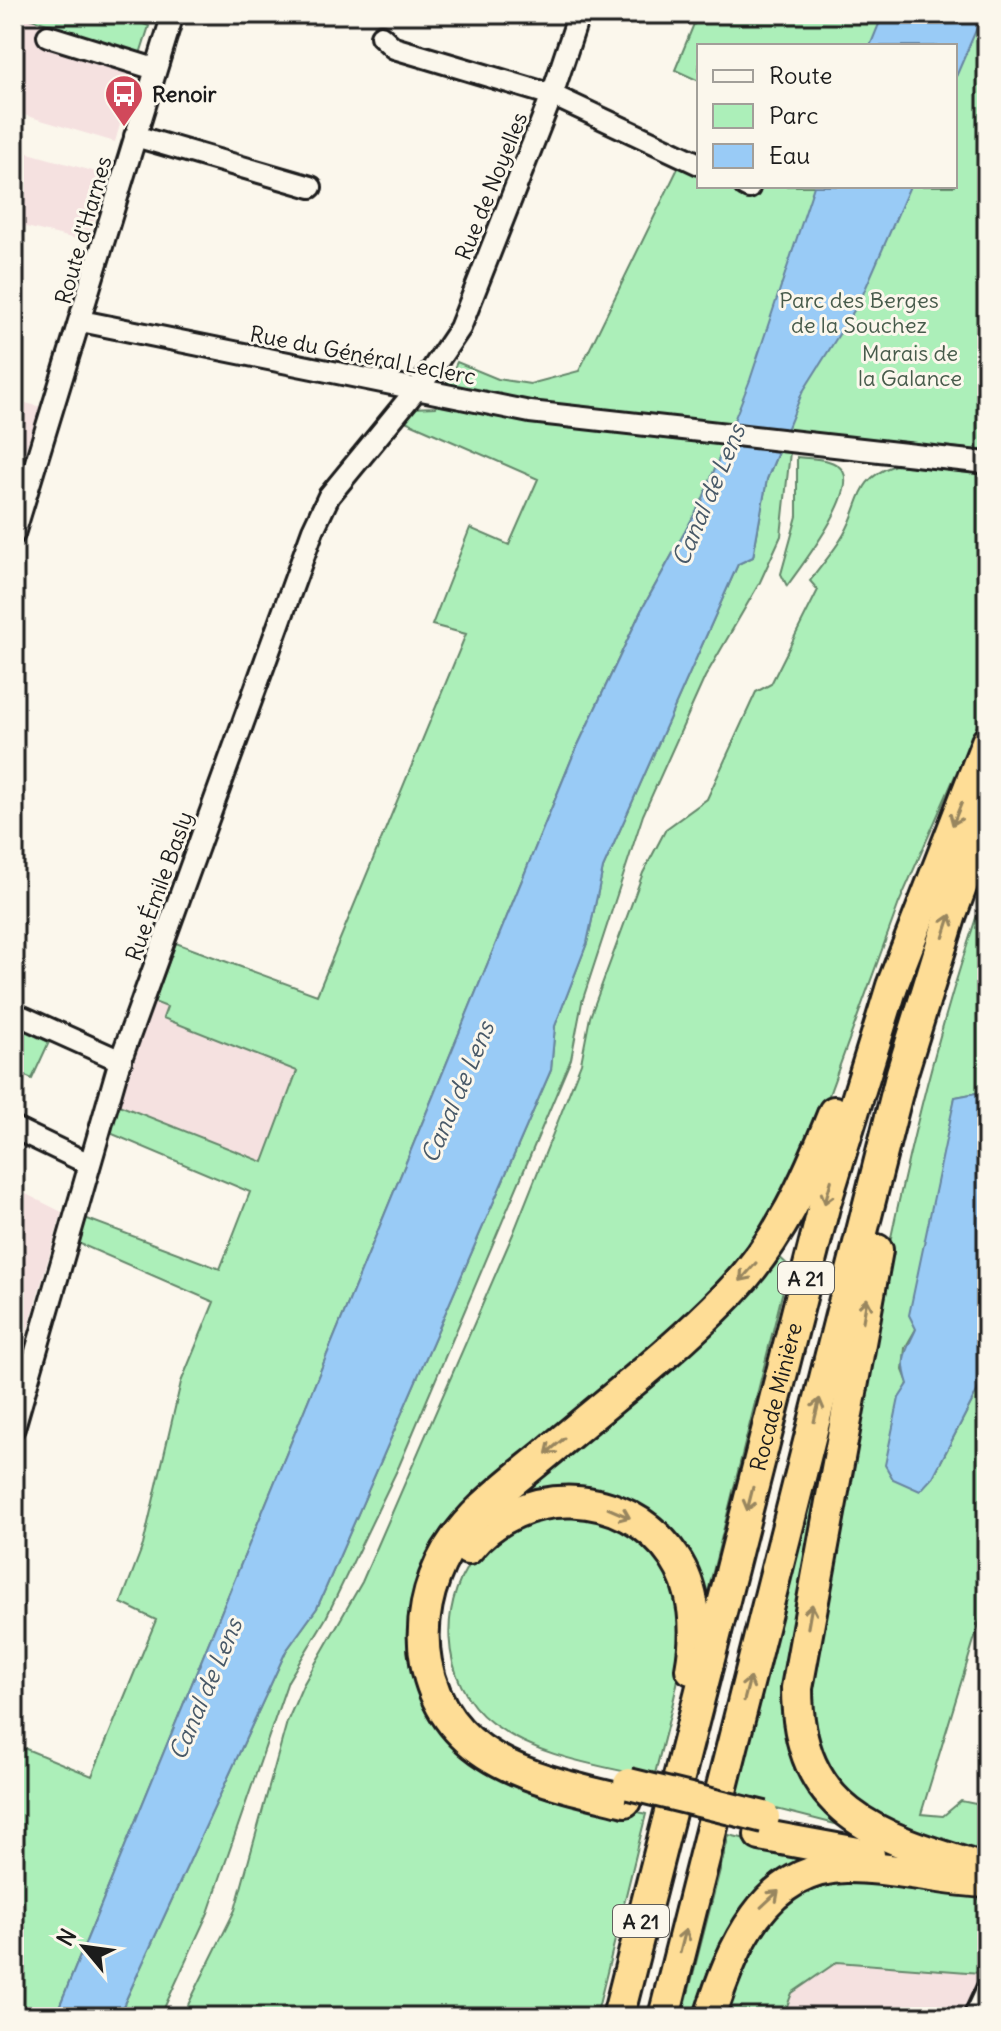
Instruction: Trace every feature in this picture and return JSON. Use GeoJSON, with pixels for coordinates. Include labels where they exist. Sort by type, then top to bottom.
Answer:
{"type":"FeatureCollection","features":[{"type":"Feature","properties":{"kind":"highway","name":"Rocade Minière"},"geometry":{"type":"LineString","coordinates":[[618,2017],[664,1826],[680,1776],[824,1207],[892,986],[987,742]]}},
{"type":"Feature","properties":{"kind":"highway","name":"Rocade Minière"},"geometry":{"type":"LineString","coordinates":[[664,2017],[923,1000],[987,817]]}},
{"type":"Feature","properties":{"kind":"highway"},"geometry":{"type":"LineString","coordinates":[[892,986],[871,1010],[805,1183],[771,1244],[711,1312],[478,1512],[447,1552],[428,1599],[424,1638],[429,1679],[439,1701],[467,1738],[504,1766],[627,1792],[888,1858],[986,1878]]}},
{"type":"Feature","properties":{"kind":"highway"},"geometry":{"type":"LineString","coordinates":[[923,1000],[915,1071],[869,1285],[797,1688],[797,1719],[813,1775],[850,1816],[889,1836],[946,1857],[986,1878]]}},
{"type":"Feature","properties":{"kind":"highway"},"geometry":{"type":"LineString","coordinates":[[627,1792],[519,1752],[491,1737],[467,1714],[449,1686],[440,1660],[438,1632],[447,1587],[471,1546],[512,1512],[538,1503],[566,1501],[612,1509],[628,1516],[660,1541],[683,1574],[691,1597],[695,1645],[668,1772],[664,1826]]}},
{"type":"Feature","properties":{"kind":"highway"},"geometry":{"type":"LineString","coordinates":[[762,1826],[843,1837],[946,1857]]}},
{"type":"Feature","properties":{"kind":"highway"},"geometry":{"type":"LineString","coordinates":[[710,2017],[743,1933],[775,1893],[795,1880],[817,1871],[845,1867],[952,1881],[986,1878]]}},
{"type":"Feature","properties":{"kind":"street","name":"Route d'Harnes"},"geometry":{"type":"LineString","coordinates":[[14,534],[173,14]]}},
{"type":"Feature","properties":{"kind":"street"},"geometry":{"type":"LineString","coordinates":[[381,36],[394,48],[552,95],[579,14]]}},
{"type":"Feature","properties":{"kind":"street"},"geometry":{"type":"LineString","coordinates":[[48,36],[155,69]]}},
{"type":"Feature","properties":{"kind":"street","name":"Rue de Noyelles"},"geometry":{"type":"LineString","coordinates":[[414,391],[460,328],[552,95],[697,163]]}},
{"type":"Feature","properties":{"kind":"street"},"geometry":{"type":"LineString","coordinates":[[135,136],[311,187]]}},
{"type":"Feature","properties":{"kind":"street","name":"Rue du Général Leclerc"},"geometry":{"type":"LineString","coordinates":[[81,321],[414,391],[530,412],[987,463]]}},
{"type":"Feature","properties":{"kind":"street","name":"Rue Émile Basly"},"geometry":{"type":"LineString","coordinates":[[15,1417],[121,1061],[320,513],[329,496],[414,391]]}},
{"type":"Feature","properties":{"kind":"street"},"geometry":{"type":"LineString","coordinates":[[14,1013],[121,1061]]}},
{"type":"Feature","properties":{"kind":"street"},"geometry":{"type":"LineString","coordinates":[[14,1128],[89,1164]]}},
{"type":"Feature","properties":{"kind":"street"},"geometry":{"type":"LineString","coordinates":[[974,2017],[987,1989]]}},
{"type":"Feature","properties":{"kind":"shaded area"},"geometry":{"type":"Polygon","coordinates":[[[14,14],[140,54],[115,142],[14,112],[14,14]]]}},
{"type":"Feature","properties":{"kind":"shaded area"},"geometry":{"type":"Polygon","coordinates":[[[14,149],[107,175],[88,242],[14,224],[14,149]]]}},
{"type":"Feature","properties":{"kind":"shaded area"},"geometry":{"type":"Polygon","coordinates":[[[14,400],[41,407],[14,480],[14,400]]]}},
{"type":"Feature","properties":{"kind":"shaded area"},"geometry":{"type":"Polygon","coordinates":[[[154,1002],[167,1007],[163,1018],[297,1070],[263,1162],[119,1105],[154,1002]]]}},
{"type":"Feature","properties":{"kind":"shaded area"},"geometry":{"type":"Polygon","coordinates":[[[14,1188],[62,1212],[24,1342],[14,1337],[14,1188]]]}},
{"type":"Feature","properties":{"kind":"shaded area"},"geometry":{"type":"Polygon","coordinates":[[[837,1962],[987,1971],[987,2017],[783,2017],[792,1993],[837,1962]]]}},
{"type":"Feature","properties":{"kind":"green space"},"geometry":{"type":"Polygon","coordinates":[[[16,14],[116,14],[149,26],[140,54],[16,14]]]}},
{"type":"Feature","properties":{"kind":"green space","name":"Parc des Berges de la Souchez"},"geometry":{"type":"Polygon","coordinates":[[[698,14],[987,14],[987,451],[733,424],[702,501],[641,611],[572,758],[55,2017],[14,2017],[14,1744],[92,1776],[156,1620],[121,1603],[143,1545],[181,1382],[214,1302],[78,1243],[85,1218],[220,1269],[250,1192],[110,1133],[119,1105],[263,1162],[297,1071],[163,1018],[167,1007],[154,1002],[176,943],[317,995],[466,634],[432,625],[470,528],[509,545],[538,479],[403,420],[411,408],[436,407],[457,362],[498,379],[530,384],[579,371],[679,166],[697,174],[697,188],[728,188],[744,195],[748,188],[957,188],[957,44],[697,44],[697,80],[675,70],[698,14]]]}},
{"type":"Feature","properties":{"kind":"green space"},"geometry":{"type":"Polygon","coordinates":[[[778,452],[790,452],[781,536],[760,582],[705,677],[643,815],[582,1002],[571,1059],[399,1466],[326,1618],[288,1681],[208,1913],[160,2017],[118,2017],[286,1651],[317,1608],[551,1070],[555,1026],[587,943],[603,868],[738,564],[753,557],[767,479],[778,452]]]}},
{"type":"Feature","properties":{"kind":"green space"},"geometry":{"type":"Polygon","coordinates":[[[797,457],[834,463],[843,471],[845,482],[826,530],[787,586],[781,574],[797,516],[797,457]]]}},
{"type":"Feature","properties":{"kind":"green space"},"geometry":{"type":"Polygon","coordinates":[[[895,465],[987,474],[987,703],[899,903],[814,1136],[781,1207],[727,1281],[455,1523],[423,1687],[543,1787],[646,1814],[596,2017],[182,2017],[235,1910],[287,1722],[303,1685],[362,1582],[513,1234],[581,1063],[590,1017],[643,873],[666,829],[707,799],[756,692],[771,684],[818,590],[810,581],[844,534],[866,485],[872,477],[895,465]]]}},
{"type":"Feature","properties":{"kind":"green space"},"geometry":{"type":"Polygon","coordinates":[[[987,886],[987,1091],[955,1097],[916,1329],[905,1348],[903,1370],[908,1383],[898,1409],[933,1477],[987,1372],[987,1615],[982,1614],[921,1814],[943,1816],[961,1801],[981,1805],[982,1828],[987,1830],[987,1856],[896,1826],[853,1803],[836,1788],[824,1771],[817,1752],[807,1691],[881,1285],[903,1184],[955,984],[987,886]]]}},
{"type":"Feature","properties":{"kind":"green space"},"geometry":{"type":"Polygon","coordinates":[[[14,1026],[49,1042],[32,1079],[14,1071],[14,1026]]]}},
{"type":"Feature","properties":{"kind":"green space"},"geometry":{"type":"Polygon","coordinates":[[[773,1251],[789,1266],[704,1608],[656,1527],[504,1497],[773,1251]]]}},
{"type":"Feature","properties":{"kind":"green space"},"geometry":{"type":"Polygon","coordinates":[[[843,1361],[791,1683],[847,1827],[733,1798],[843,1361]]]}},
{"type":"Feature","properties":{"kind":"green space"},"geometry":{"type":"Polygon","coordinates":[[[547,1514],[593,1518],[633,1534],[664,1568],[675,1588],[682,1610],[683,1648],[654,1778],[570,1759],[529,1745],[492,1723],[474,1706],[461,1685],[453,1662],[451,1613],[467,1567],[496,1536],[547,1514]]]}},
{"type":"Feature","properties":{"kind":"green space"},"geometry":{"type":"Polygon","coordinates":[[[729,1835],[831,1859],[807,1867],[704,2017],[682,2017],[729,1835]]]}},
{"type":"Feature","properties":{"kind":"green space"},"geometry":{"type":"Polygon","coordinates":[[[857,1880],[941,1888],[987,1899],[987,1956],[980,1973],[837,1962],[792,1993],[783,2017],[723,2017],[750,1950],[759,1933],[782,1905],[810,1887],[857,1880]]]}},
{"type":"Feature","properties":{"kind":"water"},"geometry":{"type":"Polygon","coordinates":[[[883,14],[983,14],[957,74],[957,44],[871,44],[883,14]]]}},
{"type":"Feature","properties":{"kind":"water","name":"Canal de Lens"},"geometry":{"type":"Polygon","coordinates":[[[813,188],[909,188],[860,301],[802,393],[767,479],[753,557],[738,564],[603,868],[587,943],[555,1026],[551,1070],[317,1608],[286,1651],[118,2017],[55,2017],[572,758],[641,611],[702,501],[750,380],[813,188]]]}},
{"type":"Feature","properties":{"kind":"water"},"geometry":{"type":"Polygon","coordinates":[[[987,1091],[987,1372],[933,1477],[920,1491],[893,1479],[885,1465],[899,1398],[908,1384],[904,1361],[916,1329],[909,1315],[955,1097],[987,1091]]]}},
{"type":"Feature","properties":{"kind":"place","name":"Renoir"},"geometry":{"type":"Point","coordinates":[124,128]}},
{"type":"Feature","properties":{"kind":"park label","name":"Marais de la Galance"},"geometry":{"type":"Point","coordinates":[910,366]}}]}
